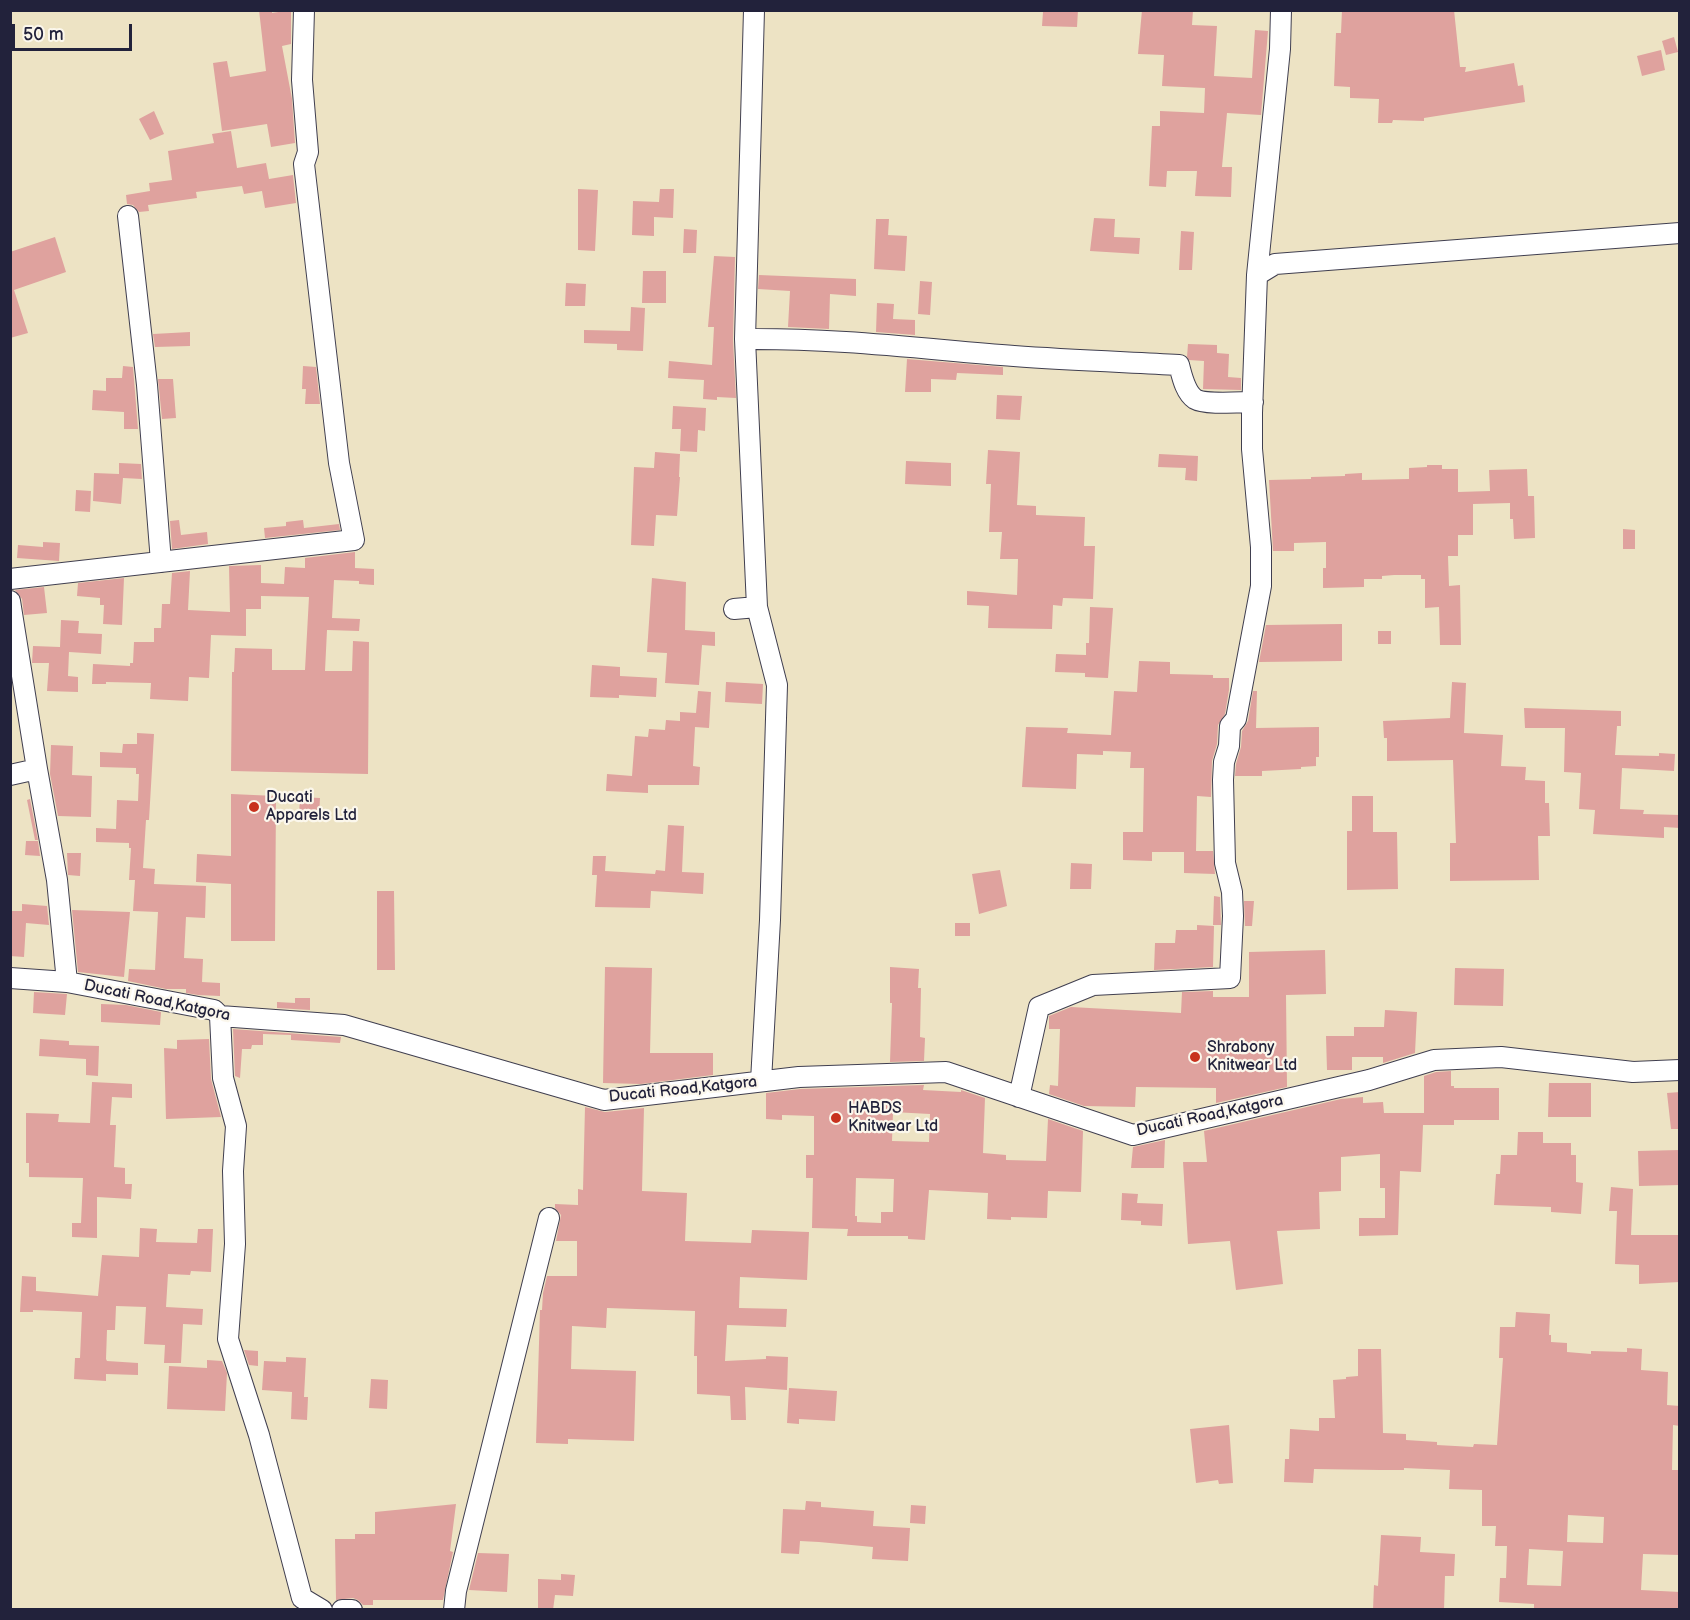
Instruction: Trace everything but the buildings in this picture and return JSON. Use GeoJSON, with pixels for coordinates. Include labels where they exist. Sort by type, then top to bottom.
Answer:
{"type":"FeatureCollection","features":[{"type":"Feature","properties":{"kind":"street"},"geometry":{"type":"LineString","coordinates":[[10,579],[354,540],[339,464],[304,164],[308,145],[302,80],[304,10]]}},
{"type":"Feature","properties":{"kind":"street"},"geometry":{"type":"LineString","coordinates":[[754,10],[745,339],[757,607],[777,685],[770,920],[761,1081]]}},
{"type":"Feature","properties":{"kind":"street"},"geometry":{"type":"LineString","coordinates":[[1019,1097],[1040,1007],[1093,986],[1230,978],[1233,904],[1225,862],[1224,762],[1230,726],[1236,719],[1261,586],[1261,547],[1252,449],[1257,275],[1272,141],[1281,10]]}},
{"type":"Feature","properties":{"kind":"street"},"geometry":{"type":"LineString","coordinates":[[128,216],[147,385],[161,562]]}},
{"type":"Feature","properties":{"kind":"street"},"geometry":{"type":"LineString","coordinates":[[1257,275],[1275,264],[1680,233]]}},
{"type":"Feature","properties":{"kind":"street"},"geometry":{"type":"LineString","coordinates":[[745,339],[784,338],[1016,356],[1179,365],[1185,386],[1195,399],[1253,402]]}},
{"type":"Feature","properties":{"kind":"street","name":"Ducati Road,Katgora"},"geometry":{"type":"LineString","coordinates":[[10,601],[57,880],[67,982],[214,1010],[220,1016],[344,1025],[604,1100],[799,1077],[946,1072],[1133,1135],[1369,1080],[1434,1060],[1501,1057],[1633,1072],[1680,1070]]}},
{"type":"Feature","properties":{"kind":"street"},"geometry":{"type":"LineString","coordinates":[[734,609],[757,607]]}},
{"type":"Feature","properties":{"kind":"street"},"geometry":{"type":"LineString","coordinates":[[10,775],[37,769]]}},
{"type":"Feature","properties":{"kind":"street"},"geometry":{"type":"LineString","coordinates":[[10,978],[67,982]]}},
{"type":"Feature","properties":{"kind":"street"},"geometry":{"type":"LineString","coordinates":[[220,1016],[223,1078],[236,1126],[233,1171],[235,1244],[228,1339],[259,1435],[302,1598],[322,1610]]}},
{"type":"Feature","properties":{"kind":"street"},"geometry":{"type":"LineString","coordinates":[[454,1610],[459,1580],[549,1218]]}},
{"type":"Feature","properties":{"kind":"street"},"geometry":{"type":"LineString","coordinates":[[342,1610],[352,1610]]}},
{"type":"Feature","properties":{"kind":"place","name":"Ducati Apparels Ltd"},"geometry":{"type":"Point","coordinates":[254,807]}},
{"type":"Feature","properties":{"kind":"place","name":"Shrabony Knitwear Ltd"},"geometry":{"type":"Point","coordinates":[1195,1057]}},
{"type":"Feature","properties":{"kind":"place","name":"HABDS Knitwear Ltd"},"geometry":{"type":"Point","coordinates":[836,1118]}}]}
